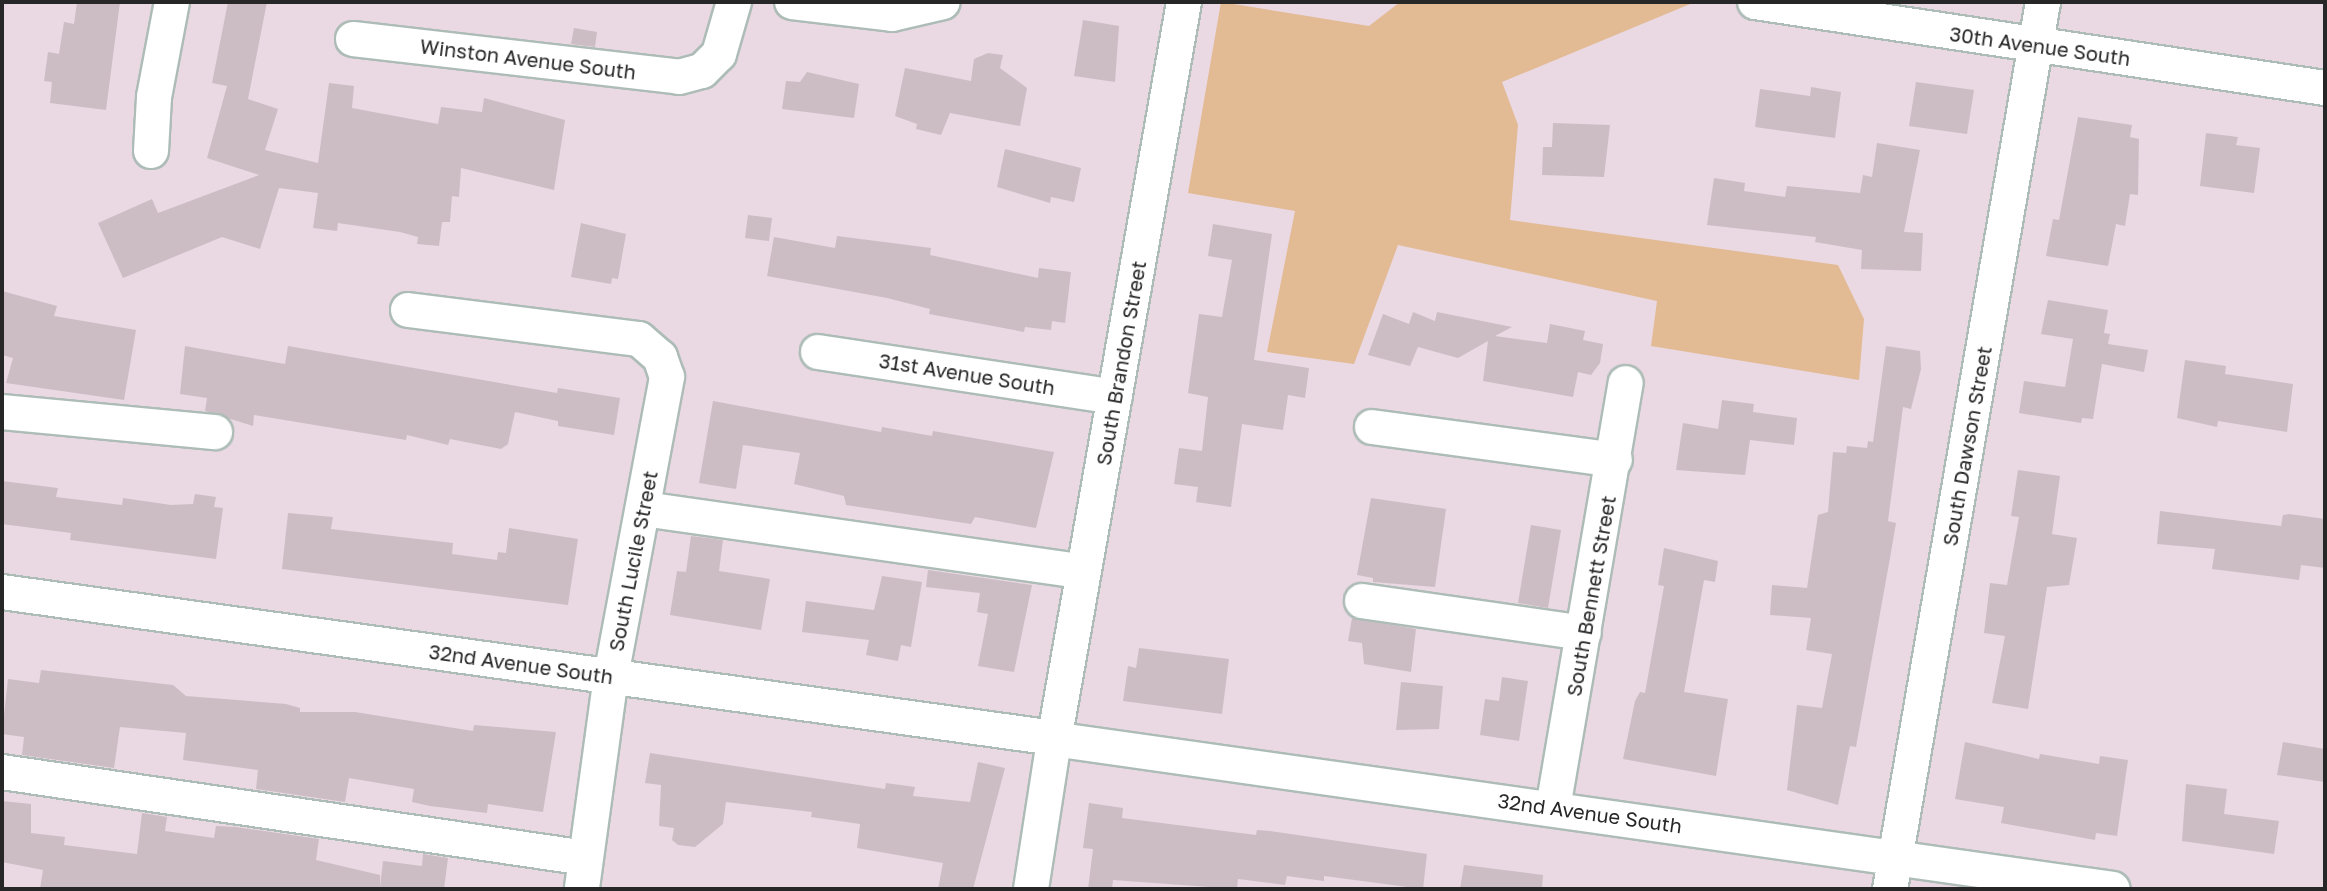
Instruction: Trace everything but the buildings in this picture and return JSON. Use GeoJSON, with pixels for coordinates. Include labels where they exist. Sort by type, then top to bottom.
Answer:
{"type":"FeatureCollection","features":[{"type":"Feature","properties":{"kind":"street"},"geometry":{"type":"LineString","coordinates":[[151,151],[154,97],[172,2]]}},
{"type":"Feature","properties":{"kind":"street","name":"Winston Avenue South"},"geometry":{"type":"LineString","coordinates":[[353,39],[679,77],[702,71],[719,54],[734,2]]}},
{"type":"Feature","properties":{"kind":"street"},"geometry":{"type":"LineString","coordinates":[[792,2],[892,14],[943,2]]}},
{"type":"Feature","properties":{"kind":"street","name":"South Brandon Street"},"geometry":{"type":"LineString","coordinates":[[1031,889],[1054,739],[1184,2]]}},
{"type":"Feature","properties":{"kind":"street","name":"30th Avenue South"},"geometry":{"type":"LineString","coordinates":[[1755,2],[2325,88]]}},
{"type":"Feature","properties":{"kind":"street","name":"South Dawson Street"},"geometry":{"type":"LineString","coordinates":[[1893,872],[2043,2]]}},
{"type":"Feature","properties":{"kind":"street","name":"South Lucile Street"},"geometry":{"type":"LineString","coordinates":[[408,310],[639,339],[660,357],[667,377],[611,676],[584,874]]}},
{"type":"Feature","properties":{"kind":"street","name":"31st Avenue South"},"geometry":{"type":"LineString","coordinates":[[818,352],[1115,397]]}},
{"type":"Feature","properties":{"kind":"street","name":"South Bennett Street"},"geometry":{"type":"LineString","coordinates":[[1553,808],[1626,383]]}},
{"type":"Feature","properties":{"kind":"street"},"geometry":{"type":"LineString","coordinates":[[2,412],[215,432]]}},
{"type":"Feature","properties":{"kind":"street"},"geometry":{"type":"LineString","coordinates":[[1372,427],[1615,460]]}},
{"type":"Feature","properties":{"kind":"street"},"geometry":{"type":"LineString","coordinates":[[644,509],[1084,572]]}},
{"type":"Feature","properties":{"kind":"street","name":"32nd Avenue South"},"geometry":{"type":"LineString","coordinates":[[2,592],[1553,808],[1893,872],[2113,889]]}},
{"type":"Feature","properties":{"kind":"street"},"geometry":{"type":"LineString","coordinates":[[1362,601],[1584,633]]}},
{"type":"Feature","properties":{"kind":"street"},"geometry":{"type":"LineString","coordinates":[[2,772],[464,836],[584,874]]}},
{"type":"Feature","properties":{"kind":"shaded area"},"geometry":{"type":"Polygon","coordinates":[[[1221,2],[1369,26],[1400,2],[1695,2],[1502,82],[1518,125],[1510,220],[1838,265],[1864,319],[1859,380],[1651,346],[1657,301],[1398,245],[1354,364],[1267,352],[1295,211],[1188,193],[1221,2]]]}}]}
